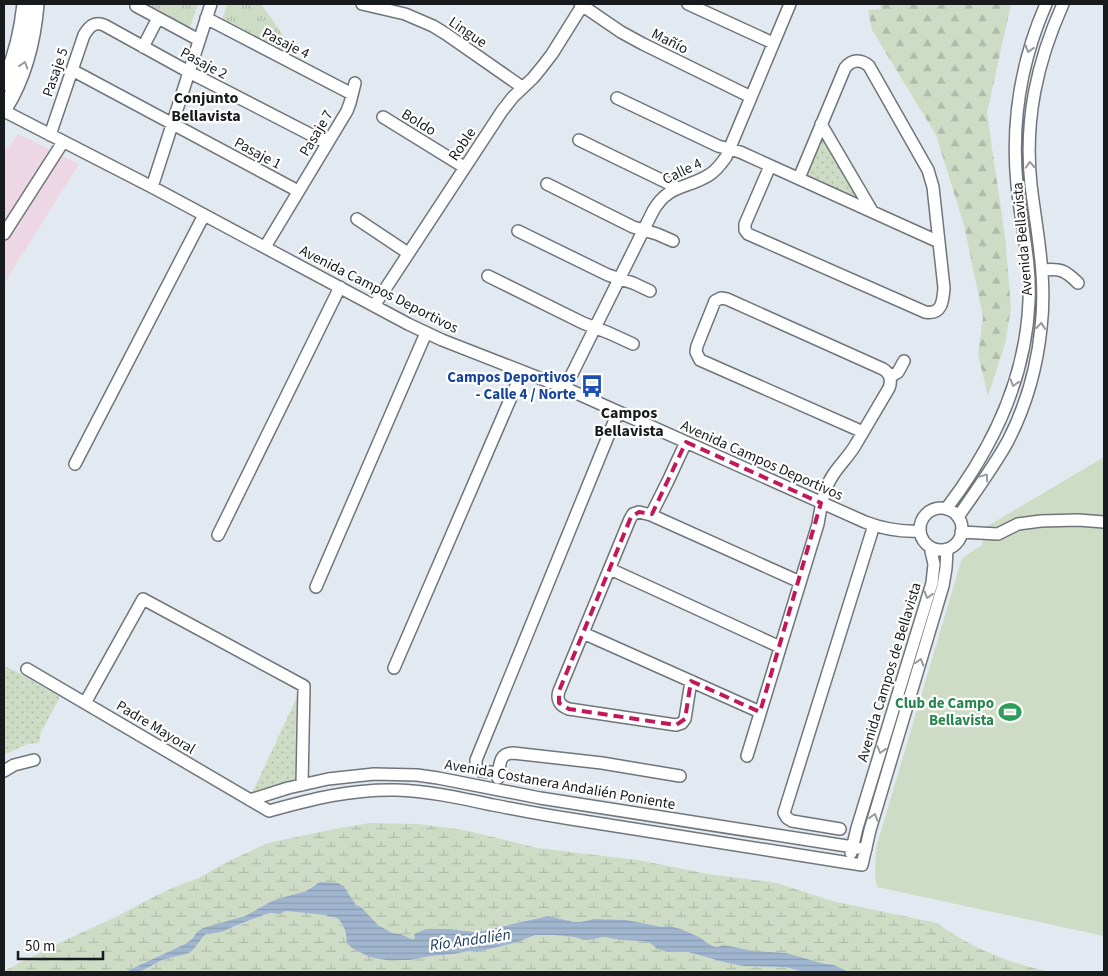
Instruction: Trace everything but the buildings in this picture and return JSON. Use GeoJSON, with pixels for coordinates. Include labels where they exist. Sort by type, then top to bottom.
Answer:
{"type":"FeatureCollection","features":[{"type":"Feature","properties":{"kind":"main road"},"geometry":{"type":"LineString","coordinates":[[4,83],[14,59],[25,4]]}},
{"type":"Feature","properties":{"kind":"main road"},"geometry":{"type":"LineString","coordinates":[[4,110],[15,90],[27,58],[36,4]]}},
{"type":"Feature","properties":{"kind":"street"},"geometry":{"type":"LineString","coordinates":[[152,187],[211,4]]}},
{"type":"Feature","properties":{"kind":"street","name":"Lingue"},"geometry":{"type":"LineString","coordinates":[[362,4],[405,14],[433,26],[522,88]]}},
{"type":"Feature","properties":{"kind":"street","name":"Roble"},"geometry":{"type":"LineString","coordinates":[[374,306],[502,111],[547,61],[582,4]]}},
{"type":"Feature","properties":{"kind":"street","name":"Mañío"},"geometry":{"type":"LineString","coordinates":[[582,4],[621,32],[642,44],[751,97]]}},
{"type":"Feature","properties":{"kind":"street"},"geometry":{"type":"LineString","coordinates":[[688,4],[773,44]]}},
{"type":"Feature","properties":{"kind":"street","name":"Calle 4"},"geometry":{"type":"LineString","coordinates":[[565,388],[659,201],[670,192],[711,174],[722,163],[790,4]]}},
{"type":"Feature","properties":{"kind":"street","name":"Avenida Bellavista"},"geometry":{"type":"LineString","coordinates":[[946,509],[992,438],[1011,393],[1023,347],[1029,301],[1028,270],[1016,178],[1016,124],[1021,82],[1026,60],[1046,4]]}},
{"type":"Feature","properties":{"kind":"street","name":"Avenida Bellavista"},"geometry":{"type":"LineString","coordinates":[[958,517],[1000,454],[1015,424],[1028,391],[1038,351],[1043,304],[1042,270],[1031,184],[1030,122],[1041,61],[1063,4]]}},
{"type":"Feature","properties":{"kind":"street"},"geometry":{"type":"LineString","coordinates":[[136,6],[199,40]]}},
{"type":"Feature","properties":{"kind":"street"},"geometry":{"type":"LineString","coordinates":[[143,47],[158,18]]}},
{"type":"Feature","properties":{"kind":"street","name":"Pasaje 4"},"geometry":{"type":"LineString","coordinates":[[206,18],[354,89]]}},
{"type":"Feature","properties":{"kind":"street","name":"Pasaje 2"},"geometry":{"type":"LineString","coordinates":[[94,24],[104,25],[189,72],[327,143]]}},
{"type":"Feature","properties":{"kind":"street","name":"Pasaje 5"},"geometry":{"type":"LineString","coordinates":[[50,135],[84,35],[90,26],[94,24]]}},
{"type":"Feature","properties":{"kind":"street"},"geometry":{"type":"LineString","coordinates":[[770,166],[744,224],[748,234],[928,313],[939,308],[944,288],[932,187],[928,170],[866,63],[856,60],[845,68],[799,178]]}},
{"type":"Feature","properties":{"kind":"street","name":"Pasaje 1"},"geometry":{"type":"LineString","coordinates":[[72,70],[298,191]]}},
{"type":"Feature","properties":{"kind":"street","name":"Pasaje 7"},"geometry":{"type":"LineString","coordinates":[[265,247],[347,112],[354,89]]}},
{"type":"Feature","properties":{"kind":"street"},"geometry":{"type":"LineString","coordinates":[[617,98],[718,146],[740,152],[939,242]]}},
{"type":"Feature","properties":{"kind":"street","name":"Avenida Campos Deportivos"},"geometry":{"type":"LineString","coordinates":[[4,110],[426,333],[565,388],[874,525],[897,531],[920,531]]}},
{"type":"Feature","properties":{"kind":"street","name":"Boldo"},"geometry":{"type":"LineString","coordinates":[[383,117],[464,168]]}},
{"type":"Feature","properties":{"kind":"street"},"geometry":{"type":"LineString","coordinates":[[821,124],[872,211]]}},
{"type":"Feature","properties":{"kind":"street"},"geometry":{"type":"LineString","coordinates":[[579,140],[678,188]]}},
{"type":"Feature","properties":{"kind":"street"},"geometry":{"type":"LineString","coordinates":[[4,234],[9,218],[63,142]]}},
{"type":"Feature","properties":{"kind":"street"},"geometry":{"type":"LineString","coordinates":[[547,184],[633,227],[658,234],[673,241]]}},
{"type":"Feature","properties":{"kind":"street"},"geometry":{"type":"LineString","coordinates":[[75,464],[204,215]]}},
{"type":"Feature","properties":{"kind":"street"},"geometry":{"type":"LineString","coordinates":[[357,220],[408,253]]}},
{"type":"Feature","properties":{"kind":"street"},"geometry":{"type":"LineString","coordinates":[[518,231],[608,275],[632,282],[650,291]]}},
{"type":"Feature","properties":{"kind":"street"},"geometry":{"type":"LineString","coordinates":[[1042,270],[1061,270],[1078,283]]}},
{"type":"Feature","properties":{"kind":"street"},"geometry":{"type":"LineString","coordinates":[[488,276],[583,323],[633,344]]}},
{"type":"Feature","properties":{"kind":"street"},"geometry":{"type":"LineString","coordinates":[[218,535],[340,287]]}},
{"type":"Feature","properties":{"kind":"street"},"geometry":{"type":"LineString","coordinates":[[746,756],[818,524],[828,483],[852,451],[889,388],[891,381],[883,369],[727,299],[718,299],[713,305],[697,346],[696,352],[700,360],[863,432]]}},
{"type":"Feature","properties":{"kind":"street"},"geometry":{"type":"LineString","coordinates":[[316,587],[426,333]]}},
{"type":"Feature","properties":{"kind":"street"},"geometry":{"type":"LineString","coordinates":[[890,377],[898,372],[904,361]]}},
{"type":"Feature","properties":{"kind":"street"},"geometry":{"type":"LineString","coordinates":[[394,668],[522,372]]}},
{"type":"Feature","properties":{"kind":"street"},"geometry":{"type":"LineString","coordinates":[[499,773],[480,771],[476,767],[476,760],[618,412]]}},
{"type":"Feature","properties":{"kind":"street"},"geometry":{"type":"LineString","coordinates":[[651,515],[686,442]]}},
{"type":"Feature","properties":{"kind":"street"},"geometry":{"type":"LineString","coordinates":[[936,508],[946,509],[958,517],[961,532],[957,542],[947,549],[938,550],[930,547],[923,540],[920,531],[921,521],[927,513],[936,508]]}},
{"type":"Feature","properties":{"kind":"street"},"geometry":{"type":"LineString","coordinates":[[691,681],[686,716],[684,721],[679,724],[565,708],[559,703],[558,695],[631,517],[639,512],[651,515],[800,582]]}},
{"type":"Feature","properties":{"kind":"street"},"geometry":{"type":"LineString","coordinates":[[961,532],[998,534],[1018,524],[1041,521],[1078,520],[1104,522]]}},
{"type":"Feature","properties":{"kind":"street"},"geometry":{"type":"LineString","coordinates":[[840,829],[792,821],[787,818],[784,812],[874,525]]}},
{"type":"Feature","properties":{"kind":"street","name":"Avenida Campos de Bellavista"},"geometry":{"type":"LineString","coordinates":[[848,863],[932,583],[934,564],[930,547]]}},
{"type":"Feature","properties":{"kind":"street","name":"Avenida Campos de Bellavista"},"geometry":{"type":"LineString","coordinates":[[862,865],[873,821],[943,586],[947,549]]}},
{"type":"Feature","properties":{"kind":"street"},"geometry":{"type":"LineString","coordinates":[[610,569],[780,647]]}},
{"type":"Feature","properties":{"kind":"street"},"geometry":{"type":"LineString","coordinates":[[85,703],[143,599],[304,686],[302,785]]}},
{"type":"Feature","properties":{"kind":"street"},"geometry":{"type":"LineString","coordinates":[[583,633],[760,712]]}},
{"type":"Feature","properties":{"kind":"street","name":"Padre Mayoral"},"geometry":{"type":"LineString","coordinates":[[27,669],[269,811]]}},
{"type":"Feature","properties":{"kind":"street"},"geometry":{"type":"LineString","coordinates":[[496,790],[502,758],[506,754],[513,753],[602,762],[680,776]]}},
{"type":"Feature","properties":{"kind":"street"},"geometry":{"type":"LineString","coordinates":[[4,771],[14,765],[34,760]]}},
{"type":"Feature","properties":{"kind":"street","name":"Avenida Costanera Andalién Poniente"},"geometry":{"type":"LineString","coordinates":[[250,800],[288,788],[328,779],[396,774],[438,778],[571,803],[866,850]]}},
{"type":"Feature","properties":{"kind":"street","name":"Avenida Costanera Andalién Poniente"},"geometry":{"type":"LineString","coordinates":[[269,811],[330,795],[352,792],[389,790],[418,792],[569,819],[862,865]]}},
{"type":"Feature","properties":{"kind":"highlighted area"},"geometry":{"type":"Polygon","coordinates":[[[686,442],[821,503],[760,712],[691,681],[685,719],[676,725],[569,709],[559,703],[559,691],[631,517],[639,512],[652,514],[686,442]]]}},
{"type":"Feature","properties":{"kind":"shaded area"},"geometry":{"type":"Polygon","coordinates":[[[18,134],[79,164],[4,285],[4,154],[18,134]]]}},
{"type":"Feature","properties":{"kind":"green space"},"geometry":{"type":"Polygon","coordinates":[[[144,4],[198,4],[189,30],[144,4]]]}},
{"type":"Feature","properties":{"kind":"green space"},"geometry":{"type":"Polygon","coordinates":[[[227,4],[261,4],[290,45],[286,55],[222,20],[227,4]]]}},
{"type":"Feature","properties":{"kind":"green space"},"geometry":{"type":"Polygon","coordinates":[[[880,4],[1011,4],[987,113],[1005,237],[1011,308],[1005,344],[988,396],[978,355],[983,317],[964,225],[936,135],[872,30],[868,10],[881,9],[880,4]]]}},
{"type":"Feature","properties":{"kind":"green space"},"geometry":{"type":"Polygon","coordinates":[[[825,139],[859,199],[857,201],[807,178],[806,175],[819,141],[825,139]]]}},
{"type":"Feature","properties":{"kind":"green space","name":"Club de Campo Bellavista"},"geometry":{"type":"Polygon","coordinates":[[[1104,457],[1104,936],[877,887],[875,876],[876,848],[962,558],[982,545],[986,527],[1104,457]]]}},
{"type":"Feature","properties":{"kind":"green space"},"geometry":{"type":"Polygon","coordinates":[[[4,666],[60,697],[41,732],[39,743],[27,744],[6,754],[4,753],[4,666]]]}},
{"type":"Feature","properties":{"kind":"green space"},"geometry":{"type":"Polygon","coordinates":[[[298,695],[296,780],[252,793],[298,695]]]}},
{"type":"Feature","properties":{"kind":"green space"},"geometry":{"type":"Polygon","coordinates":[[[369,823],[418,824],[464,830],[537,848],[638,860],[708,874],[777,883],[832,901],[937,923],[963,940],[1006,960],[1052,972],[849,972],[830,964],[724,945],[712,946],[699,937],[681,929],[627,920],[594,919],[574,922],[542,917],[474,932],[449,929],[437,930],[414,934],[416,937],[411,939],[386,930],[372,920],[361,907],[315,884],[306,891],[272,901],[245,916],[197,932],[185,944],[125,972],[4,972],[155,896],[199,878],[223,864],[268,843],[369,823]]]}},
{"type":"Feature","properties":{"kind":"green space"},"geometry":{"type":"Polygon","coordinates":[[[286,911],[337,918],[345,930],[345,937],[352,948],[369,957],[386,960],[410,960],[469,951],[477,952],[518,942],[535,935],[554,935],[575,937],[583,940],[603,937],[642,941],[667,952],[688,952],[744,966],[785,967],[804,972],[140,972],[162,960],[189,953],[206,934],[236,927],[263,915],[270,913],[280,914],[286,911]]]}},
{"type":"Feature","properties":{"kind":"water","name":"Río Andalién"},"geometry":{"type":"Polygon","coordinates":[[[320,882],[338,883],[344,887],[356,905],[361,907],[378,925],[392,933],[401,934],[411,939],[414,939],[414,934],[426,929],[474,932],[548,916],[574,922],[594,919],[627,920],[681,929],[699,937],[712,946],[724,945],[753,951],[786,953],[834,965],[849,972],[804,972],[785,967],[744,966],[688,952],[667,952],[642,941],[603,937],[583,940],[575,937],[554,935],[535,935],[518,942],[477,952],[469,951],[410,960],[386,960],[369,957],[352,948],[347,943],[345,930],[337,918],[286,911],[280,914],[270,913],[263,915],[221,932],[206,934],[189,953],[162,960],[140,972],[125,972],[185,944],[203,928],[245,916],[272,901],[306,891],[320,882]]]}},
{"type":"Feature","properties":{"kind":"place","name":"Campos Deportivos - Calle 4 / Norte"},"geometry":{"type":"Point","coordinates":[592,386]}},
{"type":"Feature","properties":{"kind":"place","name":"Club de Campo Bellavista"},"geometry":{"type":"Point","coordinates":[1010,712]}},
{"type":"Feature","properties":{"kind":"district","name":"Conjunto Bellavista"},"geometry":{"type":"Point","coordinates":[206,106]}},
{"type":"Feature","properties":{"kind":"district","name":"Campos Bellavista"},"geometry":{"type":"Point","coordinates":[629,421]}}]}
